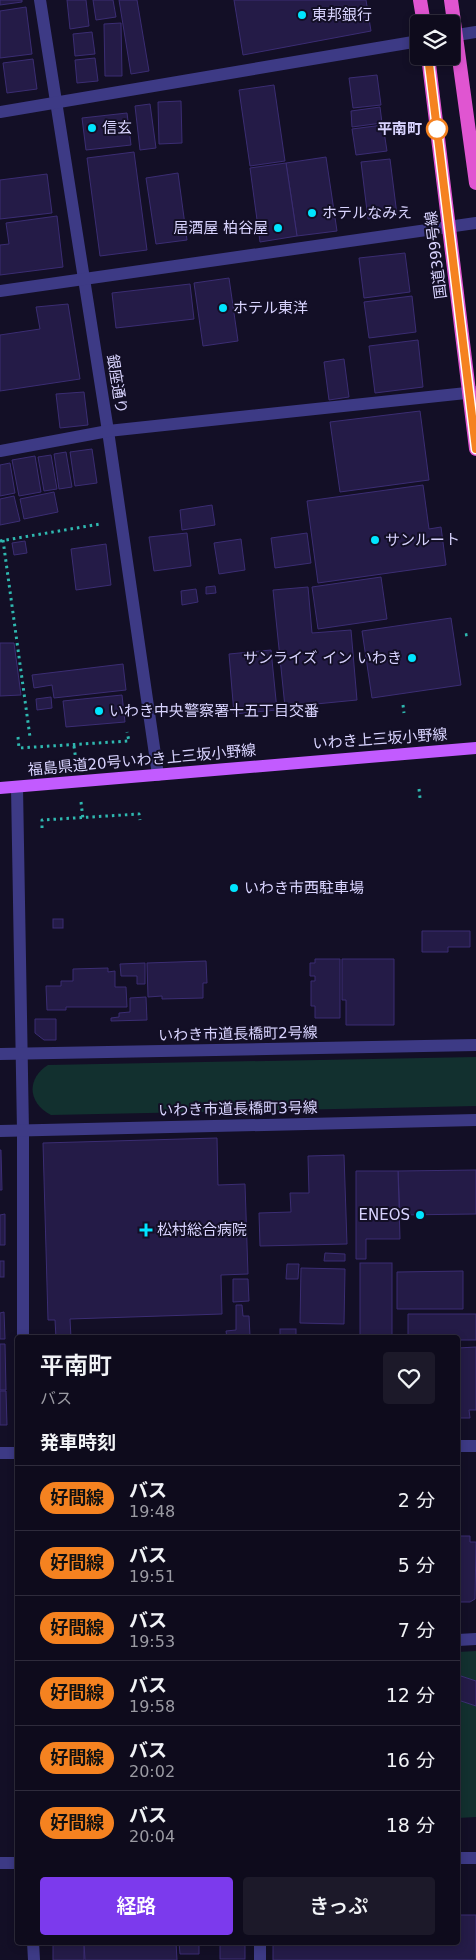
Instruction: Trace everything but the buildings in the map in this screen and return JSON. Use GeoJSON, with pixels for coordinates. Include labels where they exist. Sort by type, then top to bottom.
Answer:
{"type":"FeatureCollection","features":[{"type":"Feature","properties":{"kind":"highway"},"geometry":{"type":"LineString","coordinates":[[420,0],[422,15]]}},
{"type":"Feature","properties":{"kind":"highway"},"geometry":{"type":"LineString","coordinates":[[451,0],[452,15]]}},
{"type":"Feature","properties":{"kind":"highway","name":"国道399号線"},"geometry":{"type":"LineString","coordinates":[[429,65],[449,227],[473,392],[476,449]]}},
{"type":"Feature","properties":{"kind":"highway"},"geometry":{"type":"LineString","coordinates":[[458,65],[476,183]]}},
{"type":"Feature","properties":{"kind":"main road","name":"いわき上三坂小野線"},"geometry":{"type":"LineString","coordinates":[[287,763],[476,748]]}},
{"type":"Feature","properties":{"kind":"main road","name":"福島県道20号いわき上三坂小野線"},"geometry":{"type":"LineString","coordinates":[[0,788],[287,763]]}},
{"type":"Feature","properties":{"kind":"street","name":"銀座通り"},"geometry":{"type":"LineString","coordinates":[[40,0],[108,431],[158,774]]}},
{"type":"Feature","properties":{"kind":"street"},"geometry":{"type":"LineString","coordinates":[[460,35],[476,32]]}},
{"type":"Feature","properties":{"kind":"street"},"geometry":{"type":"LineString","coordinates":[[0,112],[410,43]]}},
{"type":"Feature","properties":{"kind":"street"},"geometry":{"type":"LineString","coordinates":[[0,291],[476,223]]}},
{"type":"Feature","properties":{"kind":"street"},"geometry":{"type":"LineString","coordinates":[[0,451],[108,431],[473,392]]}},
{"type":"Feature","properties":{"kind":"street"},"geometry":{"type":"LineString","coordinates":[[17,787],[23,1131],[23,1335]]}},
{"type":"Feature","properties":{"kind":"street","name":"いわき市道長橋町2号線"},"geometry":{"type":"LineString","coordinates":[[0,1054],[476,1045]]}},
{"type":"Feature","properties":{"kind":"street","name":"いわき市道長橋町3号線"},"geometry":{"type":"LineString","coordinates":[[0,1132],[476,1120]]}},
{"type":"Feature","properties":{"kind":"street"},"geometry":{"type":"LineString","coordinates":[[460,1446],[476,1446]]}},
{"type":"Feature","properties":{"kind":"street"},"geometry":{"type":"LineString","coordinates":[[0,1453],[15,1453]]}},
{"type":"Feature","properties":{"kind":"street"},"geometry":{"type":"LineString","coordinates":[[460,1640],[476,1639]]}},
{"type":"Feature","properties":{"kind":"street"},"geometry":{"type":"LineString","coordinates":[[460,1858],[476,1858]]}},
{"type":"Feature","properties":{"kind":"street"},"geometry":{"type":"LineString","coordinates":[[0,1863],[15,1862]]}},
{"type":"Feature","properties":{"kind":"street"},"geometry":{"type":"LineString","coordinates":[[33,1945],[34,1960]]}},
{"type":"Feature","properties":{"kind":"street"},"geometry":{"type":"LineString","coordinates":[[260,1945],[260,1960]]}},
{"type":"Feature","properties":{"kind":"path"},"geometry":{"type":"LineString","coordinates":[[30,737],[2,540],[121,520]]}},
{"type":"Feature","properties":{"kind":"path"},"geometry":{"type":"LineString","coordinates":[[465,635],[471,634]]}},
{"type":"Feature","properties":{"kind":"path"},"geometry":{"type":"LineString","coordinates":[[403,705],[404,713]]}},
{"type":"Feature","properties":{"kind":"path"},"geometry":{"type":"LineString","coordinates":[[18,737],[19,748],[129,741],[127,732]]}},
{"type":"Feature","properties":{"kind":"path"},"geometry":{"type":"LineString","coordinates":[[419,789],[420,798]]}},
{"type":"Feature","properties":{"kind":"path"},"geometry":{"type":"LineString","coordinates":[[42,828],[42,820],[139,814],[140,820]]}},
{"type":"Feature","properties":{"kind":"green space"},"geometry":{"type":"Polygon","coordinates":[[[476,1057],[476,1106],[51,1115],[38,1104],[34,1098],[33,1091],[36,1077],[48,1065],[476,1057]]]}},
{"type":"Feature","properties":{"kind":"green space"},"geometry":{"type":"Polygon","coordinates":[[[476,1651],[476,1817],[460,1818],[460,1652],[476,1651]]]}},
{"type":"Feature","properties":{"kind":"bus line","name":"好間線"},"geometry":{"type":"LineString","coordinates":[[429,65],[476,449]]}},
{"type":"Feature","properties":{"kind":"place","name":"東邦銀行"},"geometry":{"type":"Point","coordinates":[302,15]}},
{"type":"Feature","properties":{"kind":"place","name":"信玄"},"geometry":{"type":"Point","coordinates":[92,128]}},
{"type":"Feature","properties":{"kind":"place","name":"平南町"},"geometry":{"type":"Point","coordinates":[437,129]}},
{"type":"Feature","properties":{"kind":"place","name":"ホテルなみえ"},"geometry":{"type":"Point","coordinates":[312,213]}},
{"type":"Feature","properties":{"kind":"place","name":"居酒屋 柏谷屋"},"geometry":{"type":"Point","coordinates":[278,228]}},
{"type":"Feature","properties":{"kind":"place","name":"ホテル東洋"},"geometry":{"type":"Point","coordinates":[223,308]}},
{"type":"Feature","properties":{"kind":"place","name":"サンルート"},"geometry":{"type":"Point","coordinates":[375,540]}},
{"type":"Feature","properties":{"kind":"place","name":"サンライズ イン いわき"},"geometry":{"type":"Point","coordinates":[412,658]}},
{"type":"Feature","properties":{"kind":"place","name":"いわき中央警察署十五丁目交番"},"geometry":{"type":"Point","coordinates":[99,711]}},
{"type":"Feature","properties":{"kind":"place","name":"いわき市西駐車場"},"geometry":{"type":"Point","coordinates":[234,888]}},
{"type":"Feature","properties":{"kind":"place","name":"ENEOS"},"geometry":{"type":"Point","coordinates":[420,1215]}},
{"type":"Feature","properties":{"kind":"place","name":"松村総合病院"},"geometry":{"type":"Point","coordinates":[146,1230]}}]}
